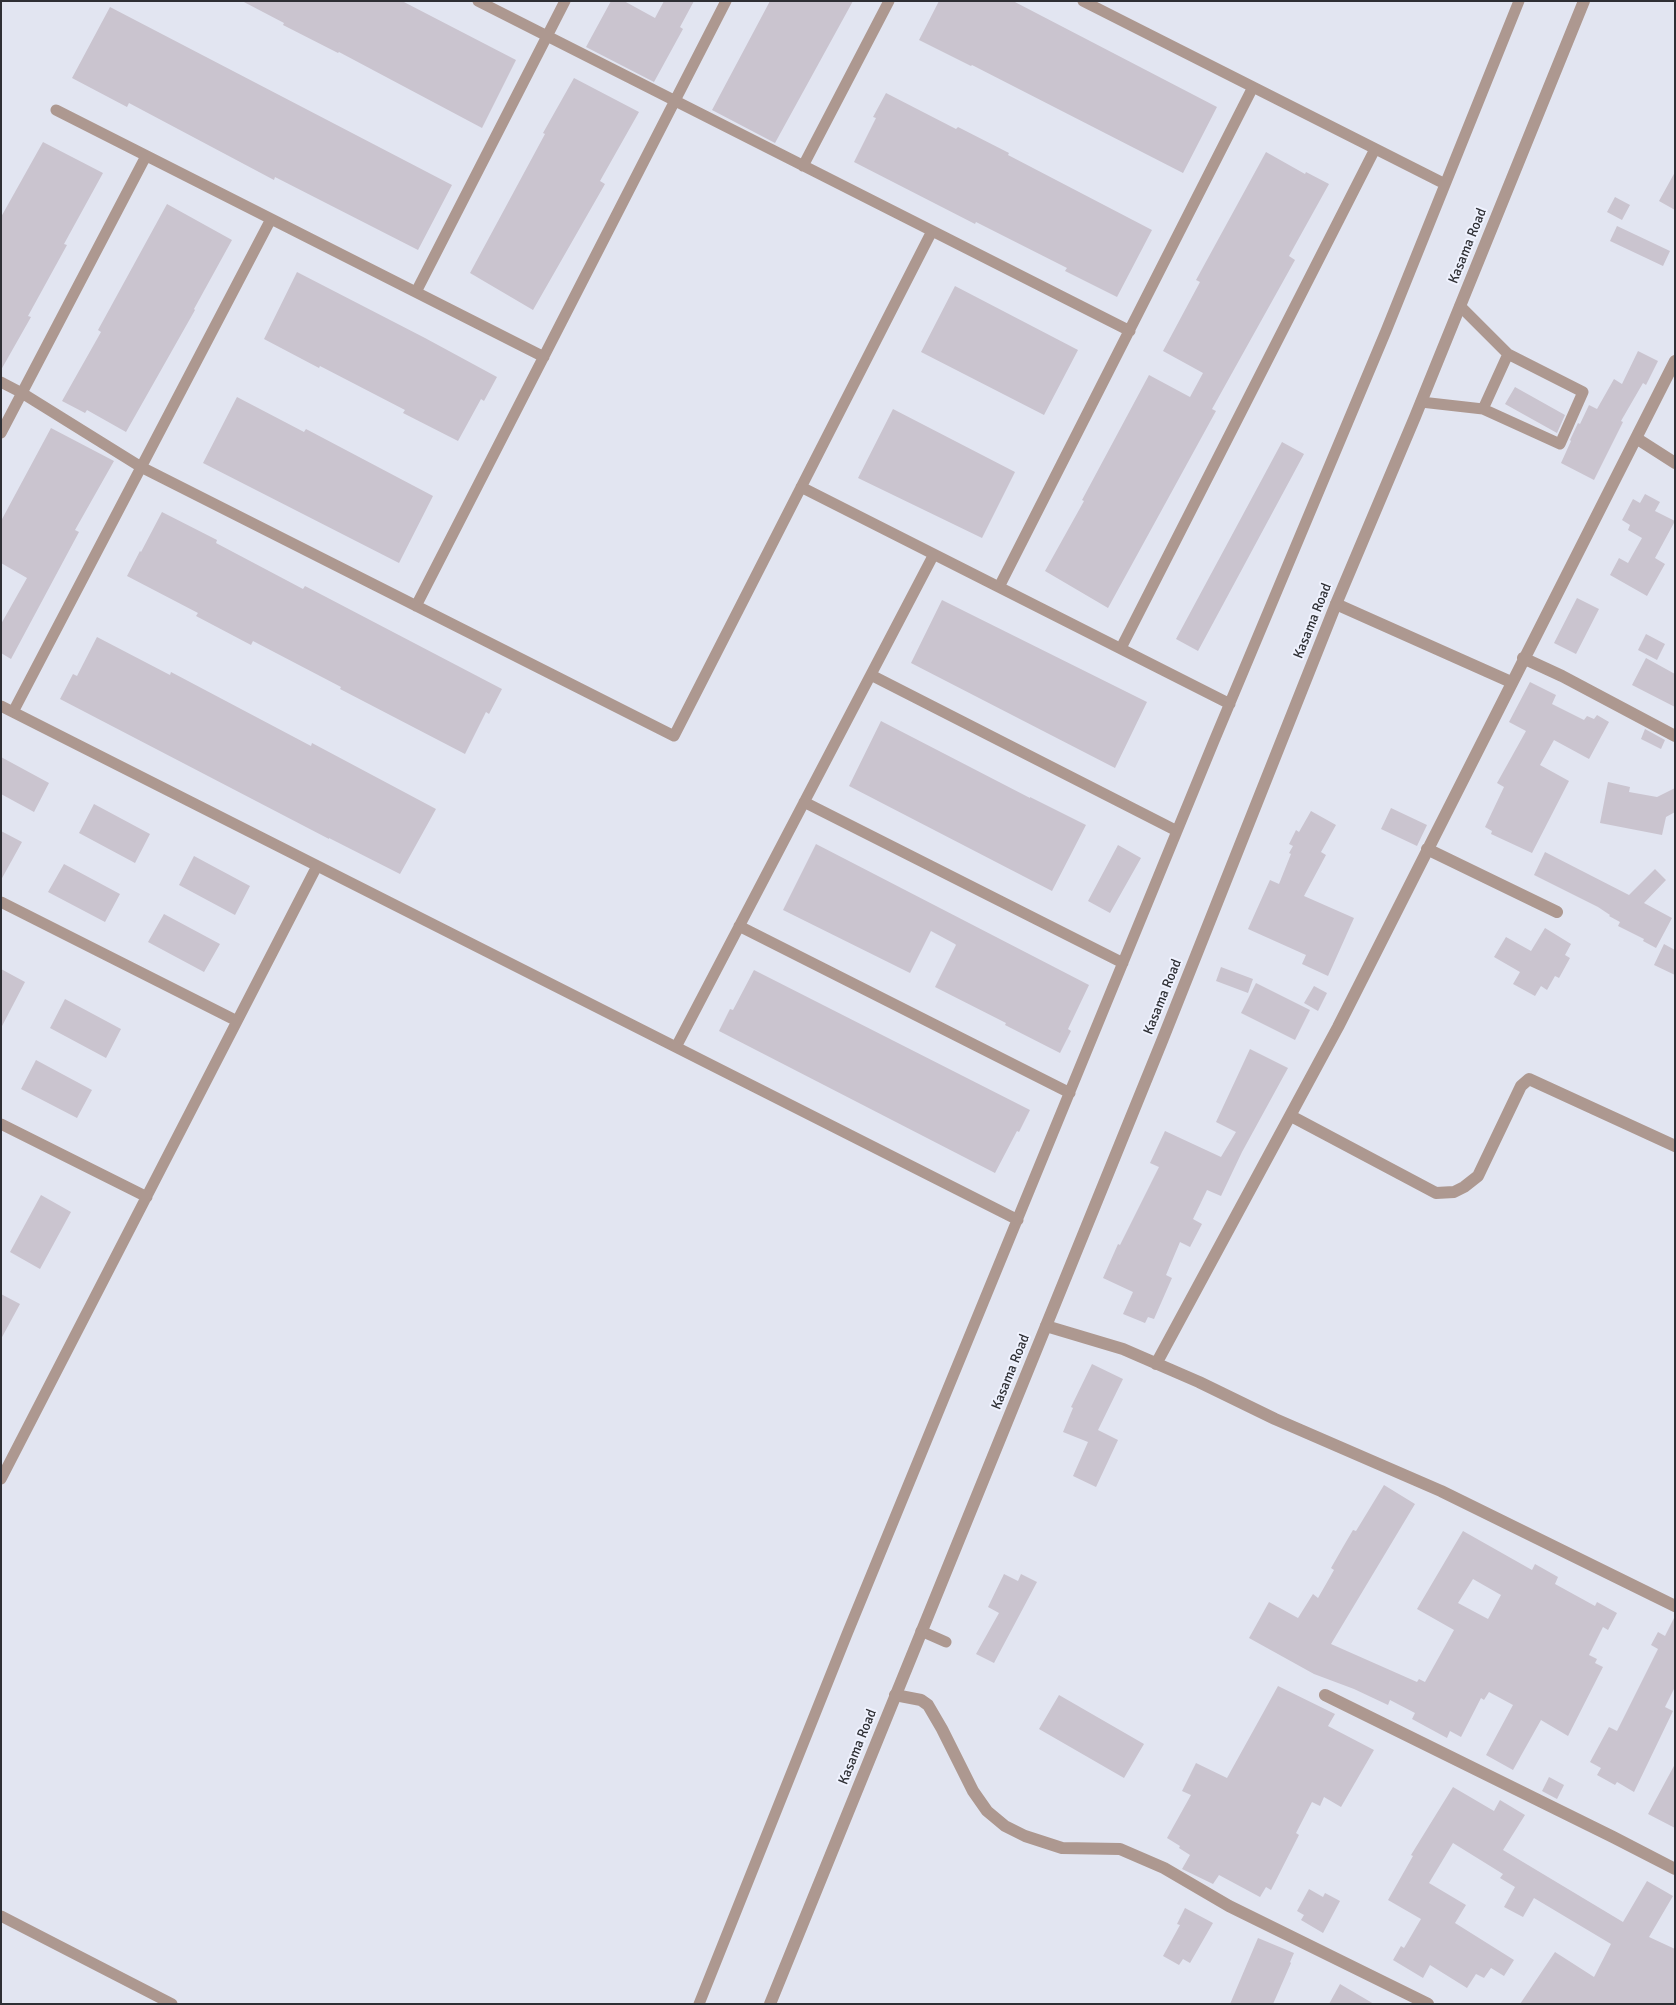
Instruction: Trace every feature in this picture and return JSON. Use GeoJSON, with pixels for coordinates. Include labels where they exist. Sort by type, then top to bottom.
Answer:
{"type":"FeatureCollection","features":[{"type":"Feature","properties":{"kind":"street","name":"Kasama Road"},"geometry":{"type":"LineString","coordinates":[[770,2004],[1046,1326],[1336,604],[1421,402],[1584,1]]}},
{"type":"Feature","properties":{"kind":"street"},"geometry":{"type":"LineString","coordinates":[[1156,1364],[1345,1013],[1675,361]]}},
{"type":"Feature","properties":{"kind":"street"},"geometry":{"type":"LineString","coordinates":[[1636,438],[1675,463]]}},
{"type":"Feature","properties":{"kind":"street"},"geometry":{"type":"LineString","coordinates":[[1336,604],[1511,682]]}},
{"type":"Feature","properties":{"kind":"street"},"geometry":{"type":"LineString","coordinates":[[1523,658],[1562,676],[1675,736]]}},
{"type":"Feature","properties":{"kind":"street"},"geometry":{"type":"LineString","coordinates":[[1427,850],[1557,912]]}},
{"type":"Feature","properties":{"kind":"street"},"geometry":{"type":"LineString","coordinates":[[1291,1116],[1436,1193],[1454,1192],[1464,1188],[1478,1176],[1521,1086],[1529,1079],[1675,1146]]}},
{"type":"Feature","properties":{"kind":"street"},"geometry":{"type":"LineString","coordinates":[[1046,1326],[1123,1349],[1275,1419],[1441,1491],[1675,1606]]}},
{"type":"Feature","properties":{"kind":"street"},"geometry":{"type":"LineString","coordinates":[[895,1695],[921,1700],[928,1705],[973,1791],[987,1811],[1004,1826],[1025,1836],[1062,1848],[1120,1849],[1164,1868],[1229,1906],[1428,2004]]}},
{"type":"Feature","properties":{"kind":"street"},"geometry":{"type":"LineString","coordinates":[[1325,1695],[1675,1869]]}},
{"type":"Feature","properties":{"kind":"lane"},"geometry":{"type":"LineString","coordinates":[[478,1],[1130,331]]}},
{"type":"Feature","properties":{"kind":"lane"},"geometry":{"type":"LineString","coordinates":[[416,292],[566,1]]}},
{"type":"Feature","properties":{"kind":"lane"},"geometry":{"type":"LineString","coordinates":[[416,606],[726,1]]}},
{"type":"Feature","properties":{"kind":"lane"},"geometry":{"type":"LineString","coordinates":[[803,166],[889,1]]}},
{"type":"Feature","properties":{"kind":"lane"},"geometry":{"type":"LineString","coordinates":[[1083,1],[1445,184]]}},
{"type":"Feature","properties":{"kind":"lane"},"geometry":{"type":"LineString","coordinates":[[699,2004],[847,1634],[1177,831],[1386,331],[1519,1]]}},
{"type":"Feature","properties":{"kind":"lane"},"geometry":{"type":"LineString","coordinates":[[999,587],[1253,87]]}},
{"type":"Feature","properties":{"kind":"lane"},"geometry":{"type":"LineString","coordinates":[[56,110],[544,357]]}},
{"type":"Feature","properties":{"kind":"lane"},"geometry":{"type":"LineString","coordinates":[[1121,648],[1375,149]]}},
{"type":"Feature","properties":{"kind":"lane"},"geometry":{"type":"LineString","coordinates":[[1,432],[146,156]]}},
{"type":"Feature","properties":{"kind":"lane"},"geometry":{"type":"LineString","coordinates":[[13,712],[271,219]]}},
{"type":"Feature","properties":{"kind":"lane"},"geometry":{"type":"LineString","coordinates":[[1,382],[141,466],[674,736],[932,231]]}},
{"type":"Feature","properties":{"kind":"lane"},"geometry":{"type":"LineString","coordinates":[[1421,402],[1483,409],[1560,444],[1583,392],[1508,354],[1460,306]]}},
{"type":"Feature","properties":{"kind":"lane"},"geometry":{"type":"LineString","coordinates":[[1483,409],[1508,354]]}},
{"type":"Feature","properties":{"kind":"lane"},"geometry":{"type":"LineString","coordinates":[[801,487],[1230,704]]}},
{"type":"Feature","properties":{"kind":"lane"},"geometry":{"type":"LineString","coordinates":[[676,1047],[934,554]]}},
{"type":"Feature","properties":{"kind":"lane"},"geometry":{"type":"LineString","coordinates":[[871,675],[1177,831]]}},
{"type":"Feature","properties":{"kind":"lane"},"geometry":{"type":"LineString","coordinates":[[1,706],[1018,1220]]}},
{"type":"Feature","properties":{"kind":"lane"},"geometry":{"type":"LineString","coordinates":[[804,802],[1123,963]]}},
{"type":"Feature","properties":{"kind":"lane"},"geometry":{"type":"LineString","coordinates":[[1,1479],[317,866]]}},
{"type":"Feature","properties":{"kind":"lane"},"geometry":{"type":"LineString","coordinates":[[1,902],[237,1022]]}},
{"type":"Feature","properties":{"kind":"lane"},"geometry":{"type":"LineString","coordinates":[[739,926],[1070,1093]]}},
{"type":"Feature","properties":{"kind":"lane"},"geometry":{"type":"LineString","coordinates":[[1,1124],[147,1197]]}},
{"type":"Feature","properties":{"kind":"lane"},"geometry":{"type":"LineString","coordinates":[[922,1631],[946,1642]]}},
{"type":"Feature","properties":{"kind":"lane"},"geometry":{"type":"LineString","coordinates":[[1,1916],[172,2004]]}},
{"type":"Feature","properties":{"kind":"building"},"geometry":{"type":"Polygon","coordinates":[[[242,1],[402,1],[516,60],[482,128],[339,52],[283,25],[284,23],[242,1]]]}},
{"type":"Feature","properties":{"kind":"building"},"geometry":{"type":"Polygon","coordinates":[[[611,1],[624,1],[655,18],[664,1],[694,1],[680,27],[683,29],[654,82],[586,47],[611,1]]]}},
{"type":"Feature","properties":{"kind":"building"},"geometry":{"type":"Polygon","coordinates":[[[770,1],[853,1],[775,143],[712,110],[770,1]]]}},
{"type":"Feature","properties":{"kind":"building"},"geometry":{"type":"Polygon","coordinates":[[[939,1],[1013,1],[1217,107],[1183,173],[972,65],[919,40],[939,1]]]}},
{"type":"Feature","properties":{"kind":"building"},"geometry":{"type":"Polygon","coordinates":[[[110,7],[452,185],[418,250],[275,177],[274,180],[129,103],[127,107],[72,78],[110,7]]]}},
{"type":"Feature","properties":{"kind":"building"},"geometry":{"type":"Polygon","coordinates":[[[574,78],[639,112],[600,181],[605,184],[533,310],[470,273],[574,78]]]}},
{"type":"Feature","properties":{"kind":"building"},"geometry":{"type":"Polygon","coordinates":[[[886,93],[956,129],[958,127],[1009,153],[1008,155],[1152,230],[1117,297],[1065,271],[1067,268],[976,222],[975,224],[854,162],[876,118],[873,117],[886,93]]]}},
{"type":"Feature","properties":{"kind":"building"},"geometry":{"type":"Polygon","coordinates":[[[43,142],[103,173],[64,244],[67,245],[28,316],[31,317],[1,370],[1,217],[43,142]]]}},
{"type":"Feature","properties":{"kind":"building"},"geometry":{"type":"Polygon","coordinates":[[[1266,152],[1305,174],[1306,172],[1329,184],[1289,256],[1295,260],[1212,409],[1216,411],[1108,608],[1045,571],[1084,501],[1082,500],[1149,375],[1190,397],[1203,373],[1163,351],[1200,282],[1196,280],[1266,152]]]}},
{"type":"Feature","properties":{"kind":"building"},"geometry":{"type":"Polygon","coordinates":[[[1675,172],[1675,210],[1659,201],[1675,172]]]}},
{"type":"Feature","properties":{"kind":"building"},"geometry":{"type":"Polygon","coordinates":[[[1615,197],[1630,205],[1622,220],[1607,212],[1615,197]]]}},
{"type":"Feature","properties":{"kind":"building"},"geometry":{"type":"Polygon","coordinates":[[[167,204],[232,240],[126,432],[87,410],[85,413],[62,401],[101,332],[98,330],[167,204]]]}},
{"type":"Feature","properties":{"kind":"building"},"geometry":{"type":"Polygon","coordinates":[[[1617,226],[1670,251],[1663,266],[1610,241],[1617,226]]]}},
{"type":"Feature","properties":{"kind":"building"},"geometry":{"type":"Polygon","coordinates":[[[297,272],[497,377],[484,401],[481,399],[458,441],[403,413],[405,410],[264,339],[297,272]]]}},
{"type":"Feature","properties":{"kind":"building"},"geometry":{"type":"Polygon","coordinates":[[[955,286],[1078,350],[1044,415],[921,352],[955,286]]]}},
{"type":"Feature","properties":{"kind":"building"},"geometry":{"type":"Polygon","coordinates":[[[1638,351],[1658,361],[1646,385],[1643,383],[1621,421],[1623,422],[1594,480],[1561,463],[1578,423],[1580,424],[1589,405],[1597,409],[1614,379],[1622,384],[1638,351]]]}},
{"type":"Feature","properties":{"kind":"building"},"geometry":{"type":"Polygon","coordinates":[[[1515,387],[1565,415],[1557,433],[1505,404],[1515,387]]]}},
{"type":"Feature","properties":{"kind":"building"},"geometry":{"type":"Polygon","coordinates":[[[237,397],[304,432],[306,429],[433,496],[399,563],[203,463],[237,397]]]}},
{"type":"Feature","properties":{"kind":"building"},"geometry":{"type":"Polygon","coordinates":[[[893,409],[1015,472],[982,538],[858,478],[893,409]]]}},
{"type":"Feature","properties":{"kind":"building"},"geometry":{"type":"Polygon","coordinates":[[[51,428],[114,461],[75,530],[79,532],[11,659],[1,653],[1,624],[27,578],[1,563],[1,521],[51,428]]]}},
{"type":"Feature","properties":{"kind":"building"},"geometry":{"type":"Polygon","coordinates":[[[1282,442],[1304,454],[1198,651],[1176,639],[1282,442]]]}},
{"type":"Feature","properties":{"kind":"building"},"geometry":{"type":"Polygon","coordinates":[[[1645,494],[1660,502],[1655,511],[1675,521],[1655,558],[1665,564],[1647,596],[1610,575],[1619,558],[1628,563],[1642,538],[1628,530],[1630,525],[1622,520],[1633,499],[1640,503],[1645,494]]]}},
{"type":"Feature","properties":{"kind":"building"},"geometry":{"type":"Polygon","coordinates":[[[162,512],[217,540],[216,543],[303,589],[305,586],[502,689],[489,714],[486,712],[465,754],[253,641],[251,645],[196,616],[198,613],[127,576],[162,512]]]}},
{"type":"Feature","properties":{"kind":"building"},"geometry":{"type":"Polygon","coordinates":[[[1577,598],[1599,609],[1576,654],[1554,643],[1577,598]]]}},
{"type":"Feature","properties":{"kind":"building"},"geometry":{"type":"Polygon","coordinates":[[[942,600],[1147,702],[1115,768],[911,663],[942,600]]]}},
{"type":"Feature","properties":{"kind":"building"},"geometry":{"type":"Polygon","coordinates":[[[1646,634],[1665,644],[1657,660],[1638,650],[1646,634]]]}},
{"type":"Feature","properties":{"kind":"building"},"geometry":{"type":"Polygon","coordinates":[[[97,637],[170,675],[171,672],[311,746],[312,743],[436,809],[400,874],[60,699],[73,674],[77,676],[97,637]]]}},
{"type":"Feature","properties":{"kind":"building"},"geometry":{"type":"Polygon","coordinates":[[[1646,658],[1675,674],[1675,707],[1632,685],[1646,658]]]}},
{"type":"Feature","properties":{"kind":"building"},"geometry":{"type":"Polygon","coordinates":[[[1530,682],[1556,695],[1552,704],[1584,720],[1587,716],[1594,719],[1597,715],[1609,722],[1589,759],[1554,740],[1540,765],[1569,781],[1532,853],[1491,834],[1492,831],[1485,827],[1504,787],[1497,783],[1526,731],[1509,722],[1530,682]]]}},
{"type":"Feature","properties":{"kind":"building"},"geometry":{"type":"Polygon","coordinates":[[[881,721],[1086,825],[1052,891],[849,786],[881,721]]]}},
{"type":"Feature","properties":{"kind":"building"},"geometry":{"type":"Polygon","coordinates":[[[1645,729],[1665,740],[1661,749],[1641,739],[1645,729]]]}},
{"type":"Feature","properties":{"kind":"building"},"geometry":{"type":"Polygon","coordinates":[[[1,757],[49,783],[34,812],[1,794],[1,757]]]}},
{"type":"Feature","properties":{"kind":"building"},"geometry":{"type":"Polygon","coordinates":[[[1608,782],[1630,787],[1629,792],[1657,797],[1675,788],[1675,812],[1666,817],[1662,835],[1600,823],[1608,782]]]}},
{"type":"Feature","properties":{"kind":"building"},"geometry":{"type":"Polygon","coordinates":[[[94,804],[150,834],[135,863],[79,833],[94,804]]]}},
{"type":"Feature","properties":{"kind":"building"},"geometry":{"type":"Polygon","coordinates":[[[1391,808],[1427,825],[1417,846],[1381,829],[1391,808]]]}},
{"type":"Feature","properties":{"kind":"building"},"geometry":{"type":"Polygon","coordinates":[[[1311,811],[1336,825],[1321,852],[1326,855],[1304,896],[1354,918],[1328,976],[1302,964],[1306,955],[1248,929],[1270,880],[1279,884],[1293,846],[1289,844],[1296,830],[1299,832],[1311,811]]]}},
{"type":"Feature","properties":{"kind":"building"},"geometry":{"type":"Polygon","coordinates":[[[1,831],[22,842],[1,880],[1,831]]]}},
{"type":"Feature","properties":{"kind":"building"},"geometry":{"type":"Polygon","coordinates":[[[816,844],[1089,985],[1068,1029],[1071,1031],[1060,1053],[935,987],[956,945],[931,931],[910,973],[783,910],[816,844]]]}},
{"type":"Feature","properties":{"kind":"building"},"geometry":{"type":"Polygon","coordinates":[[[1118,845],[1141,858],[1110,913],[1088,901],[1118,845]]]}},
{"type":"Feature","properties":{"kind":"building"},"geometry":{"type":"Polygon","coordinates":[[[1545,852],[1629,895],[1655,869],[1666,880],[1644,903],[1672,918],[1656,948],[1643,941],[1644,939],[1618,926],[1620,922],[1598,907],[1534,875],[1545,852]]]}},
{"type":"Feature","properties":{"kind":"building"},"geometry":{"type":"Polygon","coordinates":[[[194,856],[250,886],[235,915],[179,885],[194,856]]]}},
{"type":"Feature","properties":{"kind":"building"},"geometry":{"type":"Polygon","coordinates":[[[64,864],[120,894],[105,922],[48,892],[64,864]]]}},
{"type":"Feature","properties":{"kind":"building"},"geometry":{"type":"Polygon","coordinates":[[[164,914],[220,944],[204,972],[148,942],[164,914]]]}},
{"type":"Feature","properties":{"kind":"building"},"geometry":{"type":"Polygon","coordinates":[[[1545,928],[1571,944],[1565,955],[1570,958],[1559,978],[1555,976],[1547,990],[1541,986],[1535,996],[1513,984],[1520,972],[1494,957],[1506,937],[1531,951],[1545,928]]]}},
{"type":"Feature","properties":{"kind":"building"},"geometry":{"type":"Polygon","coordinates":[[[1664,944],[1675,950],[1675,975],[1654,965],[1664,944]]]}},
{"type":"Feature","properties":{"kind":"building"},"geometry":{"type":"Polygon","coordinates":[[[1221,967],[1253,979],[1248,993],[1216,981],[1221,967]]]}},
{"type":"Feature","properties":{"kind":"building"},"geometry":{"type":"Polygon","coordinates":[[[1,969],[25,982],[1,1028],[1,969]]]}},
{"type":"Feature","properties":{"kind":"building"},"geometry":{"type":"Polygon","coordinates":[[[754,970],[1030,1110],[995,1173],[719,1031],[730,1009],[733,1010],[754,970]]]}},
{"type":"Feature","properties":{"kind":"building"},"geometry":{"type":"Polygon","coordinates":[[[1256,983],[1310,1010],[1295,1040],[1241,1013],[1256,983]]]}},
{"type":"Feature","properties":{"kind":"building"},"geometry":{"type":"Polygon","coordinates":[[[1314,986],[1327,993],[1318,1011],[1304,1003],[1314,986]]]}},
{"type":"Feature","properties":{"kind":"building"},"geometry":{"type":"Polygon","coordinates":[[[65,999],[121,1029],[106,1058],[50,1028],[65,999]]]}},
{"type":"Feature","properties":{"kind":"building"},"geometry":{"type":"Polygon","coordinates":[[[1250,1049],[1288,1068],[1242,1152],[1221,1196],[1207,1190],[1193,1219],[1202,1224],[1190,1247],[1180,1242],[1166,1275],[1172,1278],[1154,1319],[1148,1317],[1145,1323],[1123,1314],[1133,1292],[1103,1278],[1118,1244],[1120,1245],[1159,1167],[1150,1163],[1165,1131],[1221,1157],[1236,1132],[1216,1122],[1250,1049]]]}},
{"type":"Feature","properties":{"kind":"building"},"geometry":{"type":"Polygon","coordinates":[[[36,1060],[92,1090],[77,1118],[21,1089],[36,1060]]]}},
{"type":"Feature","properties":{"kind":"building"},"geometry":{"type":"Polygon","coordinates":[[[41,1195],[71,1212],[40,1269],[10,1252],[41,1195]]]}},
{"type":"Feature","properties":{"kind":"building"},"geometry":{"type":"Polygon","coordinates":[[[1,1294],[20,1304],[1,1339],[1,1294]]]}},
{"type":"Feature","properties":{"kind":"building"},"geometry":{"type":"Polygon","coordinates":[[[1092,1364],[1123,1379],[1098,1430],[1118,1440],[1096,1487],[1073,1476],[1088,1442],[1063,1432],[1073,1408],[1071,1407],[1092,1364]]]}},
{"type":"Feature","properties":{"kind":"building"},"geometry":{"type":"Polygon","coordinates":[[[1384,1485],[1415,1504],[1331,1644],[1417,1682],[1419,1679],[1425,1682],[1454,1630],[1417,1609],[1463,1531],[1532,1570],[1535,1564],[1558,1577],[1555,1584],[1595,1606],[1597,1602],[1617,1613],[1608,1630],[1603,1627],[1589,1655],[1597,1659],[1595,1663],[1603,1667],[1568,1736],[1541,1720],[1513,1770],[1486,1755],[1513,1705],[1489,1692],[1484,1700],[1481,1698],[1461,1737],[1450,1731],[1447,1738],[1412,1719],[1415,1713],[1390,1700],[1388,1705],[1354,1689],[1314,1674],[1249,1638],[1269,1602],[1298,1618],[1313,1594],[1318,1598],[1334,1570],[1331,1568],[1353,1530],[1356,1531],[1384,1485]],[[1473,1579],[1458,1603],[1488,1619],[1501,1595],[1473,1579]]]}},
{"type":"Feature","properties":{"kind":"building"},"geometry":{"type":"Polygon","coordinates":[[[1004,1574],[1018,1581],[1021,1574],[1037,1582],[994,1663],[976,1654],[999,1613],[988,1607],[1004,1574]]]}},
{"type":"Feature","properties":{"kind":"building"},"geometry":{"type":"Polygon","coordinates":[[[1675,1616],[1675,1687],[1665,1707],[1673,1711],[1634,1792],[1617,1782],[1615,1785],[1597,1775],[1601,1768],[1590,1762],[1609,1727],[1617,1731],[1658,1649],[1651,1645],[1658,1632],[1665,1636],[1675,1616]]]}},
{"type":"Feature","properties":{"kind":"building"},"geometry":{"type":"Polygon","coordinates":[[[1278,1686],[1335,1714],[1328,1726],[1374,1750],[1341,1807],[1324,1797],[1320,1806],[1312,1802],[1296,1833],[1299,1835],[1271,1890],[1266,1887],[1260,1897],[1219,1875],[1213,1884],[1182,1869],[1190,1855],[1167,1838],[1191,1795],[1182,1791],[1196,1763],[1227,1778],[1278,1686]]]}},
{"type":"Feature","properties":{"kind":"building"},"geometry":{"type":"Polygon","coordinates":[[[1059,1695],[1144,1744],[1124,1778],[1039,1729],[1059,1695]]]}},
{"type":"Feature","properties":{"kind":"building"},"geometry":{"type":"Polygon","coordinates":[[[1675,1764],[1675,1828],[1648,1814],[1675,1764]]]}},
{"type":"Feature","properties":{"kind":"building"},"geometry":{"type":"Polygon","coordinates":[[[1549,1777],[1564,1785],[1557,1799],[1542,1791],[1549,1777]]]}},
{"type":"Feature","properties":{"kind":"building"},"geometry":{"type":"Polygon","coordinates":[[[1453,1787],[1494,1811],[1500,1800],[1525,1815],[1503,1850],[1623,1922],[1647,1881],[1673,1896],[1649,1937],[1675,1949],[1675,2004],[1520,2004],[1555,1952],[1594,1977],[1611,1944],[1534,1898],[1523,1917],[1504,1907],[1515,1887],[1500,1878],[1503,1874],[1453,1843],[1429,1883],[1466,1905],[1455,1923],[1514,1960],[1504,1976],[1491,1968],[1484,1978],[1476,1974],[1467,1988],[1430,1965],[1423,1978],[1393,1960],[1401,1946],[1404,1948],[1421,1919],[1388,1900],[1413,1856],[1411,1855],[1453,1787]]]}},
{"type":"Feature","properties":{"kind":"building"},"geometry":{"type":"Polygon","coordinates":[[[1309,1889],[1323,1897],[1325,1893],[1340,1901],[1323,1933],[1301,1920],[1304,1915],[1297,1911],[1309,1889]]]}},
{"type":"Feature","properties":{"kind":"building"},"geometry":{"type":"Polygon","coordinates":[[[1185,1908],[1213,1923],[1190,1963],[1183,1959],[1179,1965],[1163,1956],[1180,1925],[1177,1924],[1185,1908]]]}},
{"type":"Feature","properties":{"kind":"building"},"geometry":{"type":"Polygon","coordinates":[[[1258,1938],[1294,1953],[1291,1963],[1273,2004],[1230,2004],[1258,1938]]]}},
{"type":"Feature","properties":{"kind":"building"},"geometry":{"type":"Polygon","coordinates":[[[1340,1984],[1374,2004],[1329,2004],[1340,1984]]]}}]}
